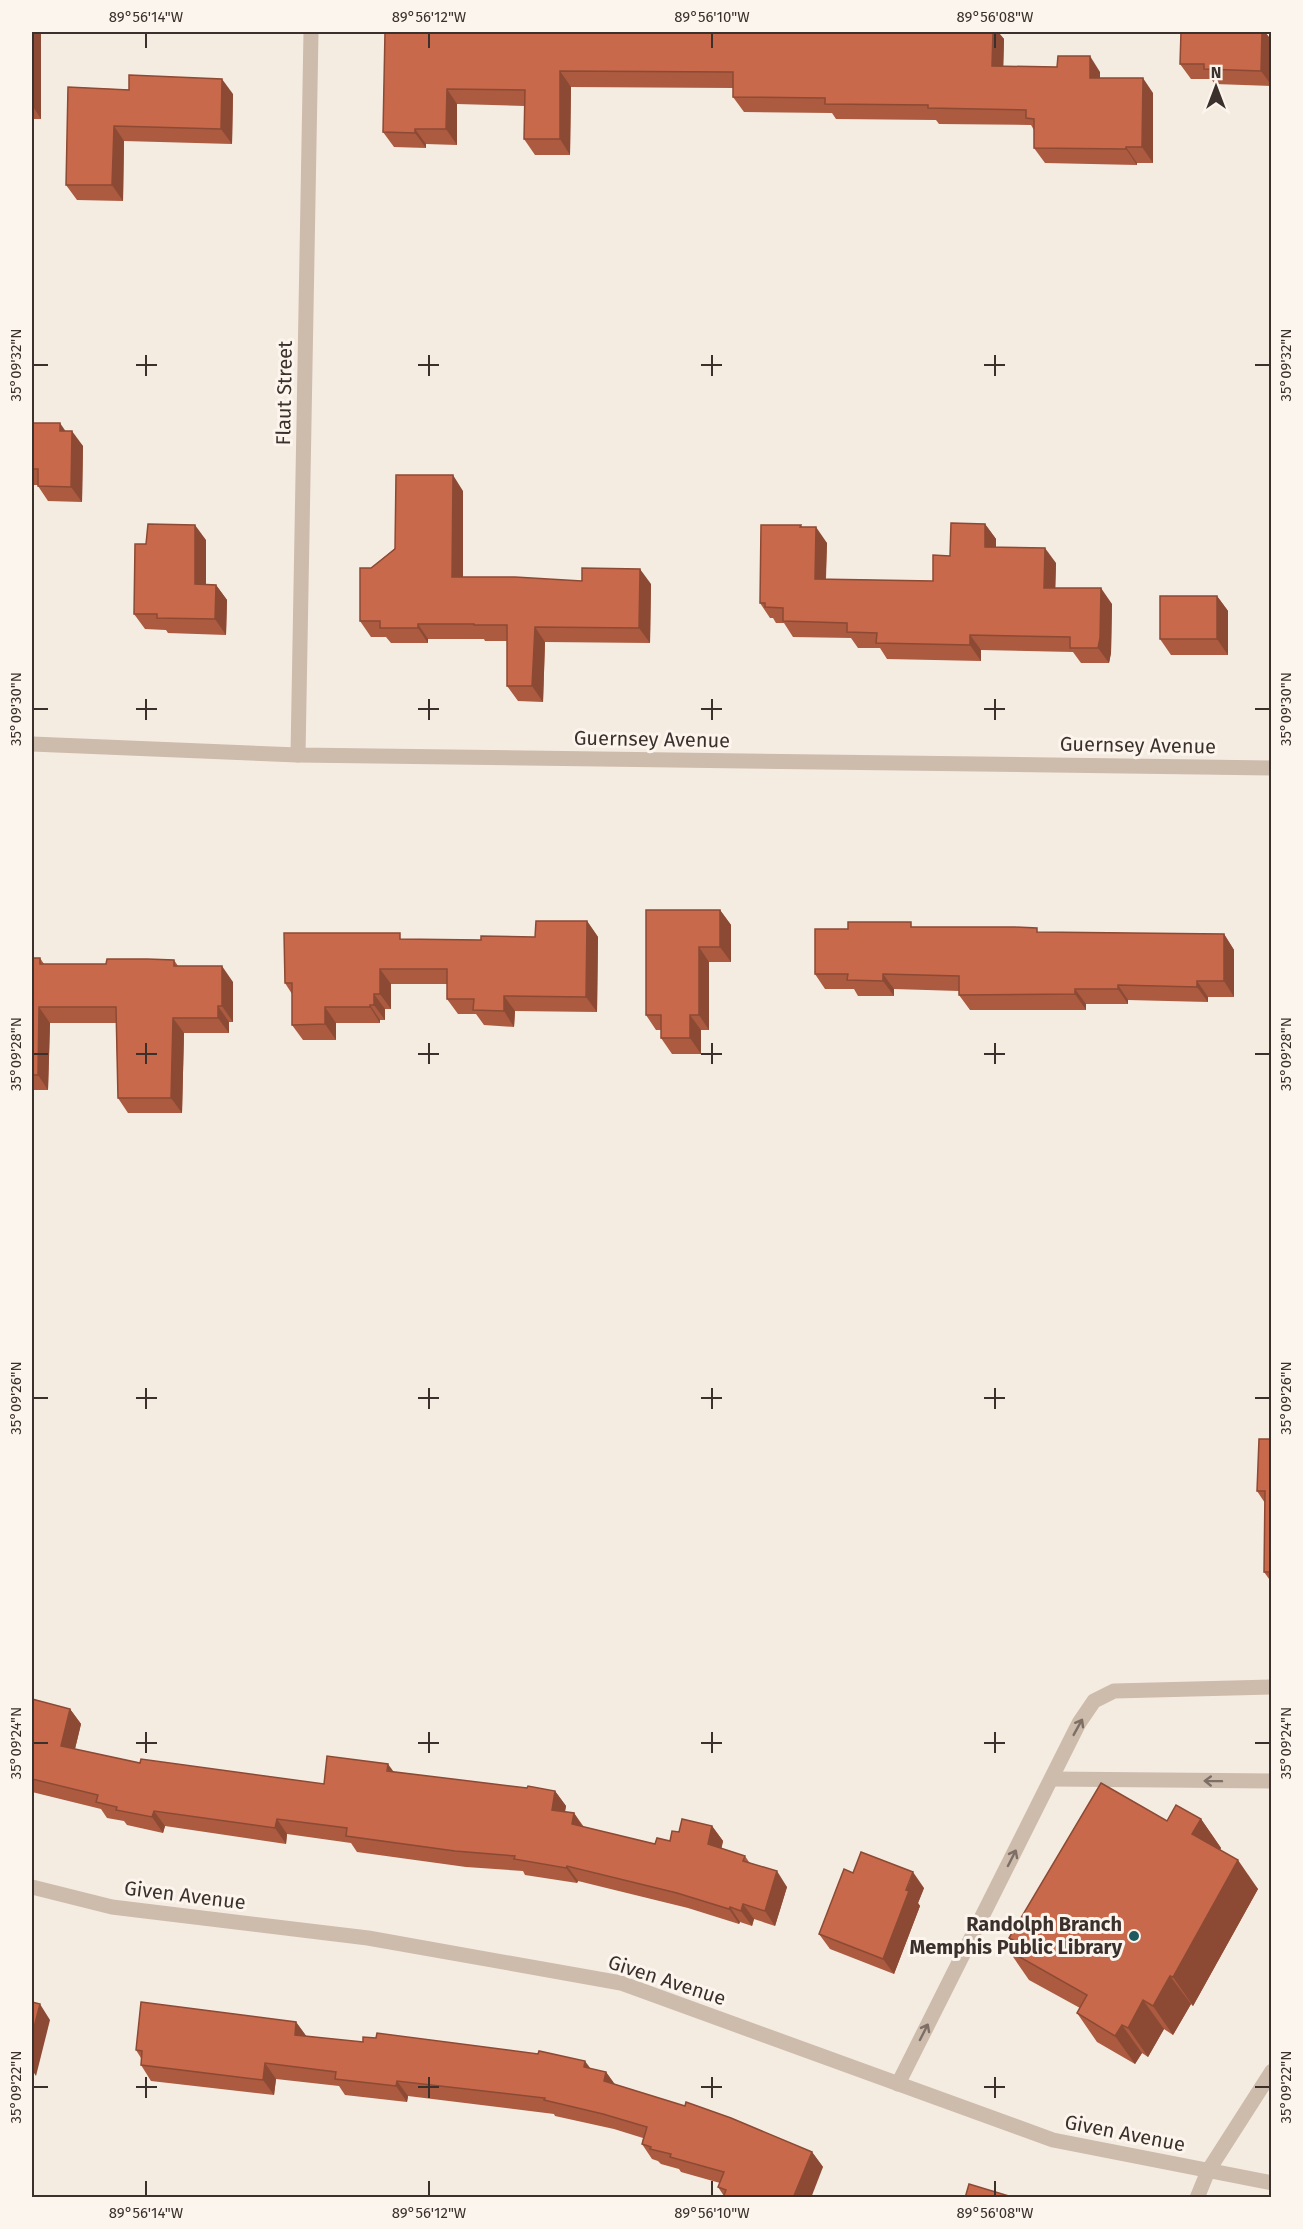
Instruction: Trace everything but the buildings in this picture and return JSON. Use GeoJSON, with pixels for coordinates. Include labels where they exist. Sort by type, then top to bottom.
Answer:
{"type":"FeatureCollection","features":[{"type":"Feature","properties":{"kind":"street","name":"Flaut Street"},"geometry":{"type":"LineString","coordinates":[[298,755],[311,32]]}},
{"type":"Feature","properties":{"kind":"street","name":"Guernsey Avenue"},"geometry":{"type":"LineString","coordinates":[[32,744],[298,755],[1272,768]]}},
{"type":"Feature","properties":{"kind":"street"},"geometry":{"type":"LineString","coordinates":[[898,2084],[1079,1724],[1094,1701],[1114,1691],[1272,1687]]}},
{"type":"Feature","properties":{"kind":"street"},"geometry":{"type":"LineString","coordinates":[[1052,1779],[1272,1781]]}},
{"type":"Feature","properties":{"kind":"street","name":"Given Avenue"},"geometry":{"type":"LineString","coordinates":[[32,1887],[112,1907],[368,1938],[621,1983],[1053,2140],[1272,2183]]}},
{"type":"Feature","properties":{"kind":"street"},"geometry":{"type":"LineString","coordinates":[[1197,2198],[1208,2171],[1272,2071]]}},
{"type":"Feature","properties":{"kind":"place","name":"Randolph Branch Memphis Public Library"},"geometry":{"type":"Point","coordinates":[1134,1936]}}]}
